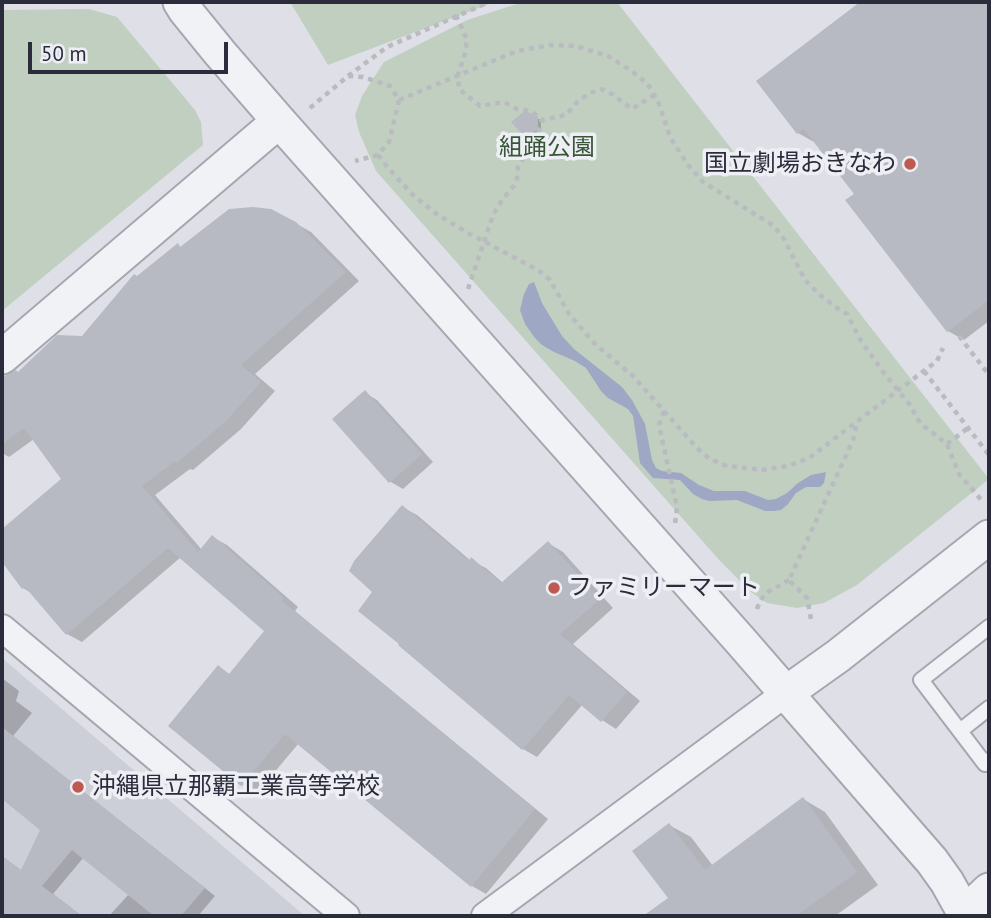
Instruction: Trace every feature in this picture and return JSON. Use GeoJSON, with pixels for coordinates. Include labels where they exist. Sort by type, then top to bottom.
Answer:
{"type":"FeatureCollection","features":[{"type":"Feature","properties":{"kind":"street"},"geometry":{"type":"LineString","coordinates":[[180,2],[279,121],[932,861],[966,915],[989,890]]}},
{"type":"Feature","properties":{"kind":"street"},"geometry":{"type":"LineString","coordinates":[[2,357],[279,121]]}},
{"type":"Feature","properties":{"kind":"street"},"geometry":{"type":"LineString","coordinates":[[485,916],[838,656],[989,537]]}},
{"type":"Feature","properties":{"kind":"street"},"geometry":{"type":"LineString","coordinates":[[2,628],[346,916]]}},
{"type":"Feature","properties":{"kind":"lane"},"geometry":{"type":"LineString","coordinates":[[989,628],[921,680],[985,764],[989,760]]}},
{"type":"Feature","properties":{"kind":"lane"},"geometry":{"type":"LineString","coordinates":[[960,731],[989,708]]}},
{"type":"Feature","properties":{"kind":"path"},"geometry":{"type":"LineString","coordinates":[[310,108],[387,47],[489,2]]}},
{"type":"Feature","properties":{"kind":"path"},"geometry":{"type":"LineString","coordinates":[[456,15],[467,40],[458,75],[459,89],[480,106],[504,102],[517,109],[531,111],[542,120]]}},
{"type":"Feature","properties":{"kind":"path"},"geometry":{"type":"LineString","coordinates":[[399,100],[517,51],[550,45],[576,46],[608,56],[648,84],[659,104],[670,136],[688,165],[703,182],[774,226],[805,279],[820,295],[847,314],[861,341],[911,405],[920,423],[947,444],[959,474],[984,503]]}},
{"type":"Feature","properties":{"kind":"path"},"geometry":{"type":"LineString","coordinates":[[348,76],[363,77],[390,86],[399,100],[389,142],[378,155],[355,161]]}},
{"type":"Feature","properties":{"kind":"path"},"geometry":{"type":"LineString","coordinates":[[542,120],[566,115],[579,100],[601,89],[632,109],[654,95]]}},
{"type":"Feature","properties":{"kind":"path"},"geometry":{"type":"LineString","coordinates":[[467,289],[493,215],[517,179],[518,167],[529,150],[526,139],[538,135],[542,120]]}},
{"type":"Feature","properties":{"kind":"path"},"geometry":{"type":"LineString","coordinates":[[378,155],[414,196],[438,215],[538,270],[550,280],[569,314],[596,345],[633,376],[697,448],[710,459],[727,466],[763,470],[788,466],[809,458],[937,361],[943,348]]}},
{"type":"Feature","properties":{"kind":"path"},"geometry":{"type":"LineString","coordinates":[[959,336],[989,375]]}},
{"type":"Feature","properties":{"kind":"path"},"geometry":{"type":"LineString","coordinates":[[924,371],[989,455]]}},
{"type":"Feature","properties":{"kind":"path"},"geometry":{"type":"LineString","coordinates":[[664,411],[659,425],[677,507],[675,525]]}},
{"type":"Feature","properties":{"kind":"path"},"geometry":{"type":"LineString","coordinates":[[757,609],[766,593],[789,580],[853,440],[857,421]]}},
{"type":"Feature","properties":{"kind":"path"},"geometry":{"type":"LineString","coordinates":[[947,444],[968,428]]}},
{"type":"Feature","properties":{"kind":"path"},"geometry":{"type":"LineString","coordinates":[[789,580],[807,598],[811,619]]}},
{"type":"Feature","properties":{"kind":"shaded area","name":"沖縄県立那覇工業高等学校"},"geometry":{"type":"Polygon","coordinates":[[[2,658],[305,916],[2,916],[2,658]]]}},
{"type":"Feature","properties":{"kind":"green space"},"geometry":{"type":"Polygon","coordinates":[[[290,2],[495,2],[328,65],[290,2]]]}},
{"type":"Feature","properties":{"kind":"green space","name":"組踊公園"},"geometry":{"type":"Polygon","coordinates":[[[523,2],[617,2],[989,479],[857,585],[824,603],[797,608],[767,603],[751,592],[720,561],[376,171],[359,132],[355,115],[362,96],[384,62],[467,20],[523,2]]]}},
{"type":"Feature","properties":{"kind":"green space"},"geometry":{"type":"Polygon","coordinates":[[[89,9],[117,17],[195,110],[201,122],[203,145],[2,311],[2,10],[89,9]]]}},
{"type":"Feature","properties":{"kind":"water"},"geometry":{"type":"Polygon","coordinates":[[[534,282],[542,303],[562,336],[574,349],[622,387],[632,400],[645,424],[656,468],[681,473],[714,491],[745,491],[768,500],[787,493],[811,475],[826,472],[824,483],[820,487],[806,487],[796,493],[781,510],[765,511],[737,500],[702,499],[680,480],[653,478],[640,463],[633,416],[628,409],[608,398],[586,368],[542,345],[525,324],[520,310],[529,284],[534,282]]]}},
{"type":"Feature","properties":{"kind":"building","name":"国立劇場おきなわ"},"geometry":{"type":"Polygon","coordinates":[[[860,2],[989,2],[989,300],[947,332],[845,200],[854,194],[804,129],[797,134],[756,81],[860,2]]]}},
{"type":"Feature","properties":{"kind":"building"},"geometry":{"type":"Polygon","coordinates":[[[525,111],[538,116],[538,130],[526,135],[511,122],[525,111]]]}},
{"type":"Feature","properties":{"kind":"building"},"geometry":{"type":"Polygon","coordinates":[[[229,209],[271,209],[296,222],[346,272],[241,365],[261,382],[226,421],[177,463],[175,461],[142,486],[198,552],[212,535],[284,598],[282,601],[535,809],[471,887],[285,734],[241,786],[168,726],[218,665],[229,674],[264,631],[168,548],[66,635],[25,587],[22,589],[2,562],[2,529],[61,479],[24,428],[2,444],[2,377],[16,370],[18,372],[57,335],[82,336],[134,274],[137,276],[178,243],[180,247],[229,209]]]}},
{"type":"Feature","properties":{"kind":"building"},"geometry":{"type":"Polygon","coordinates":[[[365,390],[422,454],[389,483],[332,419],[365,390]]]}},
{"type":"Feature","properties":{"kind":"building"},"geometry":{"type":"Polygon","coordinates":[[[402,505],[469,561],[471,557],[501,583],[548,541],[600,599],[560,634],[627,692],[601,722],[569,695],[522,750],[358,611],[372,592],[349,571],[354,561],[402,505]]]}},
{"type":"Feature","properties":{"kind":"building"},"geometry":{"type":"Polygon","coordinates":[[[2,727],[205,888],[181,916],[154,916],[72,850],[42,886],[82,916],[2,916],[2,856],[21,870],[40,830],[2,799],[2,727]]]}},
{"type":"Feature","properties":{"kind":"building"},"geometry":{"type":"Polygon","coordinates":[[[803,797],[857,872],[796,916],[643,916],[668,898],[632,851],[669,823],[705,870],[803,797]]]}},
{"type":"Feature","properties":{"kind":"place","name":"国立劇場おきなわ"},"geometry":{"type":"Point","coordinates":[910,164]}},
{"type":"Feature","properties":{"kind":"place","name":"ファミリーマート"},"geometry":{"type":"Point","coordinates":[554,588]}},
{"type":"Feature","properties":{"kind":"place","name":"沖縄県立那覇工業高等学校"},"geometry":{"type":"Point","coordinates":[78,787]}}]}
